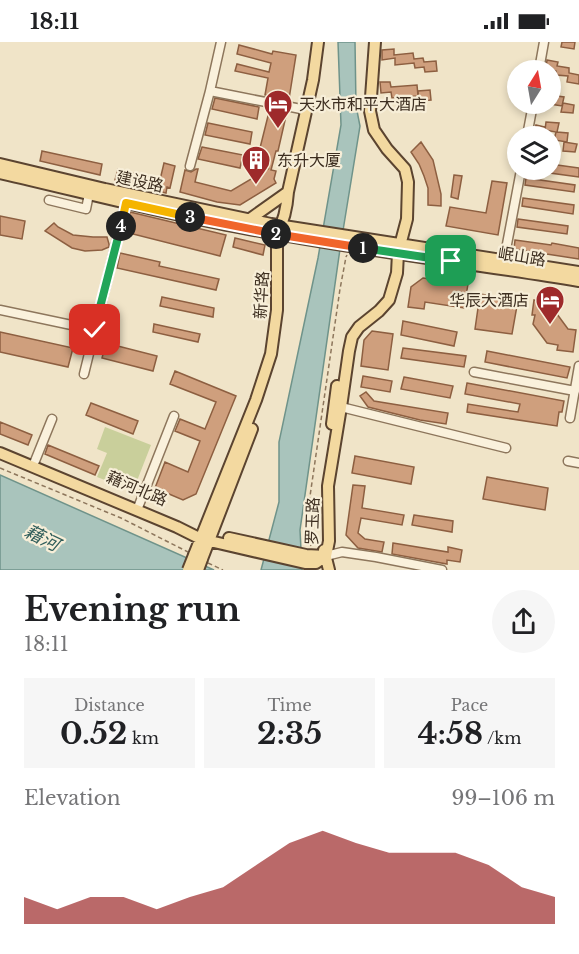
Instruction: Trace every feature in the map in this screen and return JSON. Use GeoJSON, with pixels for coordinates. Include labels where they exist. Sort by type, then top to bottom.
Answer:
{"type":"FeatureCollection","features":[{"type":"Feature","properties":{"kind":"main road"},"geometry":{"type":"LineString","coordinates":[[250,219],[288,192],[313,80],[318,42]]}},
{"type":"Feature","properties":{"kind":"main road","name":"罗玉路"},"geometry":{"type":"LineString","coordinates":[[313,557],[323,542],[321,517],[324,486],[345,336],[351,326],[373,312],[383,300],[407,219],[408,182],[405,169],[387,149],[374,129],[370,111],[375,42]]}},
{"type":"Feature","properties":{"kind":"main road","name":"建设路"},"geometry":{"type":"LineString","coordinates":[[0,164],[105,189],[250,219],[281,232]]}},
{"type":"Feature","properties":{"kind":"main road","name":"建设路"},"geometry":{"type":"LineString","coordinates":[[0,173],[126,203],[281,232],[399,248]]}},
{"type":"Feature","properties":{"kind":"main road","name":"新华路"},"geometry":{"type":"LineString","coordinates":[[188,570],[197,559],[206,536],[211,511],[256,400],[271,354],[277,310],[281,232],[288,192]]}},
{"type":"Feature","properties":{"kind":"main road","name":"罗玉路"},"geometry":{"type":"LineString","coordinates":[[313,557],[329,541],[328,486],[348,351],[352,337],[359,327],[380,311],[388,300],[397,273],[399,248]]}},
{"type":"Feature","properties":{"kind":"main road","name":"岷山路"},"geometry":{"type":"LineString","coordinates":[[399,248],[504,260],[579,272]]}},
{"type":"Feature","properties":{"kind":"main road","name":"岷山路"},"geometry":{"type":"LineString","coordinates":[[399,248],[579,281]]}},
{"type":"Feature","properties":{"kind":"main road","name":"藉河北路"},"geometry":{"type":"LineString","coordinates":[[0,446],[206,536]]}},
{"type":"Feature","properties":{"kind":"main road","name":"藉河北路"},"geometry":{"type":"LineString","coordinates":[[0,453],[177,527],[265,550],[313,557]]}},
{"type":"Feature","properties":{"kind":"main road"},"geometry":{"type":"LineString","coordinates":[[313,557],[329,570]]}},
{"type":"Feature","properties":{"kind":"street"},"geometry":{"type":"LineString","coordinates":[[190,166],[221,42]]}},
{"type":"Feature","properties":{"kind":"street"},"geometry":{"type":"LineString","coordinates":[[541,60],[544,42]]}},
{"type":"Feature","properties":{"kind":"street"},"geometry":{"type":"LineString","coordinates":[[210,91],[306,110]]}},
{"type":"Feature","properties":{"kind":"street"},"geometry":{"type":"LineString","coordinates":[[504,260],[519,180]]}},
{"type":"Feature","properties":{"kind":"street"},"geometry":{"type":"LineString","coordinates":[[49,200],[86,209],[89,194]]}},
{"type":"Feature","properties":{"kind":"street"},"geometry":{"type":"LineString","coordinates":[[84,374],[126,203]]}},
{"type":"Feature","properties":{"kind":"street"},"geometry":{"type":"LineString","coordinates":[[0,310],[95,330]]}},
{"type":"Feature","properties":{"kind":"street"},"geometry":{"type":"LineString","coordinates":[[570,418],[579,366]]}},
{"type":"Feature","properties":{"kind":"street"},"geometry":{"type":"LineString","coordinates":[[474,372],[575,391]]}},
{"type":"Feature","properties":{"kind":"street"},"geometry":{"type":"LineString","coordinates":[[341,407],[506,448]]}},
{"type":"Feature","properties":{"kind":"street"},"geometry":{"type":"LineString","coordinates":[[139,505],[174,416]]}},
{"type":"Feature","properties":{"kind":"street"},"geometry":{"type":"LineString","coordinates":[[35,461],[52,419]]}},
{"type":"Feature","properties":{"kind":"street"},"geometry":{"type":"LineString","coordinates":[[568,461],[579,463]]}},
{"type":"Feature","properties":{"kind":"street"},"geometry":{"type":"LineString","coordinates":[[313,557],[342,552],[442,570]]}},
{"type":"Feature","properties":{"kind":"path"},"geometry":{"type":"LineString","coordinates":[[313,557],[307,534],[308,510],[340,289],[346,257],[353,241]]}},
{"type":"Feature","properties":{"kind":"path"},"geometry":{"type":"LineString","coordinates":[[0,468],[121,518],[197,559],[223,570]]}},
{"type":"Feature","properties":{"kind":"green space"},"geometry":{"type":"Polygon","coordinates":[[[105,427],[151,445],[133,491],[97,477],[107,453],[97,449],[105,427]]]}},
{"type":"Feature","properties":{"kind":"water"},"geometry":{"type":"Polygon","coordinates":[[[338,42],[355,42],[356,106],[360,126],[300,530],[302,570],[261,570],[279,502],[279,442],[318,258],[341,125],[338,42]]]}},
{"type":"Feature","properties":{"kind":"water","name":"藉河"},"geometry":{"type":"Polygon","coordinates":[[[0,475],[214,570],[0,570],[0,475]]]}},
{"type":"Feature","properties":{"kind":"building"},"geometry":{"type":"Polygon","coordinates":[[[562,42],[575,42],[574,49],[561,47],[562,42]]]}},
{"type":"Feature","properties":{"kind":"building"},"geometry":{"type":"Polygon","coordinates":[[[239,45],[272,54],[273,51],[296,55],[289,99],[265,95],[268,78],[235,71],[237,64],[269,72],[271,63],[237,54],[239,45]]]}},
{"type":"Feature","properties":{"kind":"building"},"geometry":{"type":"Polygon","coordinates":[[[394,49],[394,55],[413,53],[414,59],[423,58],[424,62],[436,61],[437,71],[425,72],[424,67],[415,68],[414,63],[395,65],[395,58],[382,60],[382,50],[394,49]]]}},
{"type":"Feature","properties":{"kind":"building"},"geometry":{"type":"Polygon","coordinates":[[[561,67],[569,68],[569,73],[579,75],[579,84],[567,82],[568,76],[561,75],[561,67]]]}},
{"type":"Feature","properties":{"kind":"building"},"geometry":{"type":"Polygon","coordinates":[[[380,82],[390,82],[391,87],[417,85],[418,96],[392,98],[391,92],[381,93],[380,82]]]}},
{"type":"Feature","properties":{"kind":"building"},"geometry":{"type":"Polygon","coordinates":[[[430,90],[431,100],[419,101],[418,91],[430,90]]]}},
{"type":"Feature","properties":{"kind":"building"},"geometry":{"type":"Polygon","coordinates":[[[215,98],[259,107],[257,119],[212,109],[215,98]]]}},
{"type":"Feature","properties":{"kind":"building"},"geometry":{"type":"Polygon","coordinates":[[[563,103],[574,105],[573,113],[561,112],[563,103]]]}},
{"type":"Feature","properties":{"kind":"building"},"geometry":{"type":"Polygon","coordinates":[[[269,112],[286,116],[271,170],[276,171],[274,179],[276,183],[240,205],[217,202],[180,192],[185,170],[191,172],[198,169],[195,182],[231,191],[268,169],[258,166],[269,112]]]}},
{"type":"Feature","properties":{"kind":"building"},"geometry":{"type":"Polygon","coordinates":[[[546,122],[559,123],[558,126],[546,126],[546,122]]]}},
{"type":"Feature","properties":{"kind":"building"},"geometry":{"type":"Polygon","coordinates":[[[208,123],[252,132],[250,144],[205,135],[208,123]]]}},
{"type":"Feature","properties":{"kind":"building"},"geometry":{"type":"Polygon","coordinates":[[[561,132],[568,133],[567,142],[561,141],[561,132]]]}},
{"type":"Feature","properties":{"kind":"building"},"geometry":{"type":"Polygon","coordinates":[[[421,142],[433,160],[441,194],[441,206],[428,205],[428,188],[419,164],[411,152],[421,142]]]}},
{"type":"Feature","properties":{"kind":"building"},"geometry":{"type":"Polygon","coordinates":[[[564,142],[577,144],[575,152],[563,151],[564,142]]]}},
{"type":"Feature","properties":{"kind":"building"},"geometry":{"type":"Polygon","coordinates":[[[202,147],[243,155],[240,168],[198,159],[202,147]]]}},
{"type":"Feature","properties":{"kind":"building"},"geometry":{"type":"Polygon","coordinates":[[[42,151],[102,164],[100,175],[40,161],[42,151]]]}},
{"type":"Feature","properties":{"kind":"building"},"geometry":{"type":"Polygon","coordinates":[[[164,163],[175,166],[170,188],[167,187],[166,193],[115,180],[118,169],[160,180],[164,163]]]}},
{"type":"Feature","properties":{"kind":"building"},"geometry":{"type":"Polygon","coordinates":[[[561,166],[579,168],[579,177],[561,175],[561,166]]]}},
{"type":"Feature","properties":{"kind":"building"},"geometry":{"type":"Polygon","coordinates":[[[454,175],[462,176],[458,199],[451,197],[454,175]]]}},
{"type":"Feature","properties":{"kind":"building"},"geometry":{"type":"Polygon","coordinates":[[[526,180],[540,180],[575,185],[574,192],[525,185],[526,180]]]}},
{"type":"Feature","properties":{"kind":"building"},"geometry":{"type":"Polygon","coordinates":[[[492,181],[507,183],[498,235],[446,226],[450,207],[486,213],[492,181]]]}},
{"type":"Feature","properties":{"kind":"building"},"geometry":{"type":"Polygon","coordinates":[[[523,198],[574,205],[573,214],[522,206],[523,198]]]}},
{"type":"Feature","properties":{"kind":"building"},"geometry":{"type":"Polygon","coordinates":[[[130,212],[226,235],[220,256],[125,232],[130,212]]]}},
{"type":"Feature","properties":{"kind":"building"},"geometry":{"type":"Polygon","coordinates":[[[0,216],[25,221],[22,239],[0,235],[0,216]]]}},
{"type":"Feature","properties":{"kind":"building"},"geometry":{"type":"Polygon","coordinates":[[[518,219],[568,226],[567,234],[517,227],[518,219]]]}},
{"type":"Feature","properties":{"kind":"building"},"geometry":{"type":"Polygon","coordinates":[[[54,223],[73,235],[107,237],[109,247],[102,250],[85,251],[72,248],[45,231],[54,223]]]}},
{"type":"Feature","properties":{"kind":"building"},"geometry":{"type":"Polygon","coordinates":[[[235,238],[265,245],[263,255],[233,247],[235,238]]]}},
{"type":"Feature","properties":{"kind":"building"},"geometry":{"type":"Polygon","coordinates":[[[515,240],[579,248],[579,259],[514,249],[515,240]]]}},
{"type":"Feature","properties":{"kind":"building"},"geometry":{"type":"Polygon","coordinates":[[[120,253],[160,262],[159,266],[219,279],[216,290],[117,268],[120,253]]]}},
{"type":"Feature","properties":{"kind":"building"},"geometry":{"type":"Polygon","coordinates":[[[423,278],[468,284],[464,308],[425,302],[424,309],[408,307],[411,287],[423,278]]]}},
{"type":"Feature","properties":{"kind":"building"},"geometry":{"type":"Polygon","coordinates":[[[480,294],[518,300],[512,334],[475,329],[480,294]]]}},
{"type":"Feature","properties":{"kind":"building"},"geometry":{"type":"Polygon","coordinates":[[[162,297],[214,308],[213,317],[160,306],[162,297]]]}},
{"type":"Feature","properties":{"kind":"building","name":"华辰大酒店"},"geometry":{"type":"Polygon","coordinates":[[[534,300],[555,304],[554,310],[568,329],[576,330],[573,352],[557,350],[558,345],[547,343],[533,324],[534,300]]]}},
{"type":"Feature","properties":{"kind":"building"},"geometry":{"type":"Polygon","coordinates":[[[403,321],[457,332],[454,346],[401,335],[403,321]]]}},
{"type":"Feature","properties":{"kind":"building"},"geometry":{"type":"Polygon","coordinates":[[[154,324],[200,334],[198,342],[153,332],[154,324]]]}},
{"type":"Feature","properties":{"kind":"building"},"geometry":{"type":"Polygon","coordinates":[[[372,331],[393,334],[388,370],[361,366],[364,340],[372,331]]]}},
{"type":"Feature","properties":{"kind":"building"},"geometry":{"type":"Polygon","coordinates":[[[0,332],[73,348],[68,367],[0,352],[0,332]]]}},
{"type":"Feature","properties":{"kind":"building"},"geometry":{"type":"Polygon","coordinates":[[[106,343],[157,356],[153,371],[102,358],[106,343]]]}},
{"type":"Feature","properties":{"kind":"building"},"geometry":{"type":"Polygon","coordinates":[[[403,348],[466,356],[464,367],[401,358],[403,348]]]}},
{"type":"Feature","properties":{"kind":"building"},"geometry":{"type":"Polygon","coordinates":[[[487,351],[570,367],[567,378],[485,362],[487,351]]]}},
{"type":"Feature","properties":{"kind":"building"},"geometry":{"type":"Polygon","coordinates":[[[175,371],[236,396],[196,494],[183,500],[155,488],[165,462],[188,472],[200,441],[175,431],[180,419],[205,429],[216,402],[170,384],[175,371]]]}},
{"type":"Feature","properties":{"kind":"building"},"geometry":{"type":"Polygon","coordinates":[[[363,376],[392,381],[390,392],[361,387],[363,376]]]}},
{"type":"Feature","properties":{"kind":"building"},"geometry":{"type":"Polygon","coordinates":[[[404,377],[453,386],[450,398],[401,389],[404,377]]]}},
{"type":"Feature","properties":{"kind":"building"},"geometry":{"type":"Polygon","coordinates":[[[467,383],[564,401],[562,412],[559,412],[557,426],[467,412],[468,404],[518,412],[520,404],[465,394],[467,383]]]}},
{"type":"Feature","properties":{"kind":"building"},"geometry":{"type":"Polygon","coordinates":[[[366,392],[374,401],[448,413],[446,424],[368,407],[360,396],[366,392]]]}},
{"type":"Feature","properties":{"kind":"building"},"geometry":{"type":"Polygon","coordinates":[[[91,403],[138,421],[133,434],[86,415],[91,403]]]}},
{"type":"Feature","properties":{"kind":"building"},"geometry":{"type":"Polygon","coordinates":[[[0,422],[32,435],[28,445],[0,434],[0,422]]]}},
{"type":"Feature","properties":{"kind":"building"},"geometry":{"type":"Polygon","coordinates":[[[48,445],[99,466],[95,475],[45,454],[48,445]]]}},
{"type":"Feature","properties":{"kind":"building"},"geometry":{"type":"Polygon","coordinates":[[[355,456],[414,467],[411,484],[352,473],[355,456]]]}},
{"type":"Feature","properties":{"kind":"building"},"geometry":{"type":"Polygon","coordinates":[[[487,477],[548,488],[545,510],[483,499],[487,477]]]}},
{"type":"Feature","properties":{"kind":"building"},"geometry":{"type":"Polygon","coordinates":[[[353,485],[365,486],[362,508],[404,515],[402,525],[361,518],[358,533],[365,539],[384,542],[382,552],[358,548],[346,535],[353,485]]]}},
{"type":"Feature","properties":{"kind":"building"},"geometry":{"type":"Polygon","coordinates":[[[414,515],[453,521],[452,532],[412,525],[414,515]]]}},
{"type":"Feature","properties":{"kind":"building"},"geometry":{"type":"Polygon","coordinates":[[[393,543],[448,552],[448,547],[462,550],[460,562],[447,560],[447,564],[392,554],[393,543]]]}},
{"type":"Feature","properties":{"kind":"place","name":"天水市和平大酒店"},"geometry":{"type":"Point","coordinates":[278,130]}},
{"type":"Feature","properties":{"kind":"place","name":"东升大厦"},"geometry":{"type":"Point","coordinates":[256,186]}},
{"type":"Feature","properties":{"kind":"place","name":"华辰大酒店"},"geometry":{"type":"Point","coordinates":[550,326]}},
{"type":"Feature","properties":{"kind":"route"},"geometry":{"type":"LineString","coordinates":[[95,330],[126,203],[284,236],[451,261]]}}]}
